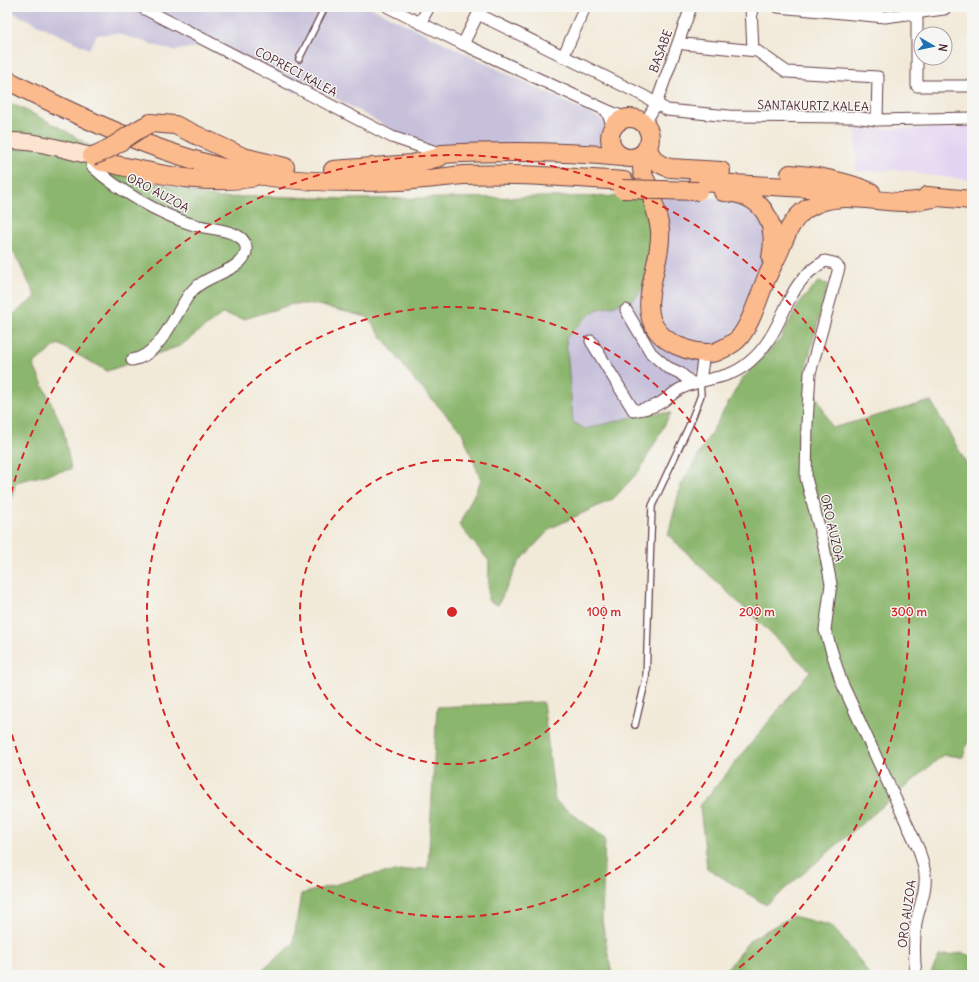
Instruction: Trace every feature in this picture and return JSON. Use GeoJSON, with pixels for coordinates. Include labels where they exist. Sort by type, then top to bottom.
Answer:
{"type":"FeatureCollection","features":[{"type":"Feature","properties":{"kind":"main road"},"geometry":{"type":"LineString","coordinates":[[7,80],[96,123],[147,144],[216,166],[265,176],[333,182],[401,181],[464,175],[563,178],[623,185],[871,192],[972,200]]}},
{"type":"Feature","properties":{"kind":"main road"},"geometry":{"type":"LineString","coordinates":[[92,156],[112,148],[140,128],[151,123],[175,125],[243,157],[285,167]]}},
{"type":"Feature","properties":{"kind":"main road"},"geometry":{"type":"LineString","coordinates":[[590,153],[612,135],[618,123],[643,131]]}},
{"type":"Feature","properties":{"kind":"main road"},"geometry":{"type":"LineString","coordinates":[[188,158],[211,157],[260,168],[285,167],[319,170],[362,169],[412,164],[440,157],[442,154],[520,152],[590,153],[625,157],[640,156],[643,131]]}},
{"type":"Feature","properties":{"kind":"main road"},"geometry":{"type":"LineString","coordinates":[[643,131],[642,170],[658,218],[660,231],[657,263],[651,283],[648,305],[651,321],[658,333],[669,342],[689,351],[704,353],[716,352],[737,339],[745,328],[768,274],[793,222],[807,208],[822,201],[840,198],[904,202],[939,197]]}},
{"type":"Feature","properties":{"kind":"main road"},"geometry":{"type":"LineString","coordinates":[[643,131],[653,160],[670,168],[818,175],[845,182],[871,192]]}},
{"type":"Feature","properties":{"kind":"main road"},"geometry":{"type":"LineString","coordinates":[[612,135],[615,152],[625,157],[642,170]]}},
{"type":"Feature","properties":{"kind":"main road"},"geometry":{"type":"LineString","coordinates":[[92,156],[102,162],[210,182],[229,182],[265,176]]}},
{"type":"Feature","properties":{"kind":"main road"},"geometry":{"type":"LineString","coordinates":[[698,187],[743,195],[752,200],[765,212],[774,236],[768,274]]}},
{"type":"Feature","properties":{"kind":"street","name":"COPRECI KALEA"},"geometry":{"type":"LineString","coordinates":[[141,7],[392,137],[442,154]]}},
{"type":"Feature","properties":{"kind":"street"},"geometry":{"type":"LineString","coordinates":[[388,7],[463,44],[606,110],[643,131]]}},
{"type":"Feature","properties":{"kind":"street"},"geometry":{"type":"LineString","coordinates":[[420,23],[429,7]]}},
{"type":"Feature","properties":{"kind":"street"},"geometry":{"type":"LineString","coordinates":[[563,57],[585,7]]}},
{"type":"Feature","properties":{"kind":"street","name":"BASABE"},"geometry":{"type":"LineString","coordinates":[[643,131],[656,104],[692,7]]}},
{"type":"Feature","properties":{"kind":"street"},"geometry":{"type":"LineString","coordinates":[[751,7],[752,50]]}},
{"type":"Feature","properties":{"kind":"street"},"geometry":{"type":"LineString","coordinates":[[778,7],[885,17],[910,10],[947,7]]}},
{"type":"Feature","properties":{"kind":"street"},"geometry":{"type":"LineString","coordinates":[[463,44],[480,10]]}},
{"type":"Feature","properties":{"kind":"street","name":"SANTAKURTZ KALEA"},"geometry":{"type":"LineString","coordinates":[[480,10],[563,57],[644,96],[667,110],[729,116],[853,117],[877,120],[972,118]]}},
{"type":"Feature","properties":{"kind":"street"},"geometry":{"type":"LineString","coordinates":[[910,10],[917,19],[917,86],[972,86]]}},
{"type":"Feature","properties":{"kind":"street"},"geometry":{"type":"LineString","coordinates":[[684,44],[757,51],[787,72],[878,77],[877,120]]}},
{"type":"Feature","properties":{"kind":"street"},"geometry":{"type":"LineString","coordinates":[[606,110],[612,135]]}},
{"type":"Feature","properties":{"kind":"street"},"geometry":{"type":"LineString","coordinates":[[7,141],[24,140],[92,156]]}},
{"type":"Feature","properties":{"kind":"street","name":"ORO AUZOA"},"geometry":{"type":"LineString","coordinates":[[92,156],[92,166],[111,182],[178,220],[202,228],[234,234],[243,240],[246,245],[246,254],[240,262],[210,277],[192,290],[177,313],[166,335],[142,359],[132,360]]}},
{"type":"Feature","properties":{"kind":"street","name":"ORO AUZOA"},"geometry":{"type":"LineString","coordinates":[[696,383],[728,375],[759,353],[769,340],[789,297],[797,284],[817,266],[825,261],[834,262],[839,268],[810,373],[806,478],[829,566],[830,590],[825,630],[829,644],[842,681],[923,864],[925,875],[924,889],[916,923],[914,946],[916,975]]}},
{"type":"Feature","properties":{"kind":"street"},"geometry":{"type":"LineString","coordinates":[[626,310],[651,353],[667,367],[696,383]]}},
{"type":"Feature","properties":{"kind":"street"},"geometry":{"type":"LineString","coordinates":[[591,341],[634,411],[660,403],[680,389],[696,383]]}},
{"type":"Feature","properties":{"kind":"street"},"geometry":{"type":"LineString","coordinates":[[696,383],[704,353]]}},
{"type":"Feature","properties":{"kind":"lane"},"geometry":{"type":"LineString","coordinates":[[299,59],[325,7]]}},
{"type":"Feature","properties":{"kind":"lane"},"geometry":{"type":"LineString","coordinates":[[635,725],[646,680],[652,506],[689,426],[701,395],[696,383]]}},
{"type":"Feature","properties":{"kind":"shaded area"},"geometry":{"type":"Polygon","coordinates":[[[7,7],[370,7],[617,127],[619,159],[463,160],[448,163],[411,140],[305,81],[296,93],[201,46],[174,51],[116,33],[97,35],[89,49],[7,10],[7,7]]]}},
{"type":"Feature","properties":{"kind":"shaded area"},"geometry":{"type":"Polygon","coordinates":[[[961,126],[972,127],[972,180],[924,175],[906,170],[856,171],[856,129],[961,128],[961,126]]]}},
{"type":"Feature","properties":{"kind":"shaded area"},"geometry":{"type":"Polygon","coordinates":[[[646,196],[737,199],[757,212],[770,246],[763,269],[740,324],[722,344],[715,365],[697,371],[649,413],[585,429],[573,422],[566,338],[575,331],[578,325],[596,311],[634,299],[646,196]]]}},
{"type":"Feature","properties":{"kind":"green space"},"geometry":{"type":"Polygon","coordinates":[[[7,101],[59,127],[146,180],[217,198],[263,196],[345,199],[646,196],[651,217],[650,250],[647,273],[640,292],[633,300],[597,310],[592,313],[566,338],[573,422],[585,429],[649,413],[671,413],[640,470],[613,499],[551,528],[519,562],[498,605],[488,600],[489,561],[459,525],[481,480],[462,432],[415,381],[367,317],[313,304],[293,304],[244,319],[222,314],[180,346],[107,371],[58,344],[33,364],[63,428],[71,469],[16,482],[10,504],[7,504],[7,319],[36,297],[7,239],[7,101]]]}},
{"type":"Feature","properties":{"kind":"green space"},"geometry":{"type":"Polygon","coordinates":[[[818,282],[828,284],[805,371],[832,428],[931,401],[972,473],[972,729],[963,757],[943,755],[766,905],[707,868],[700,806],[810,671],[668,535],[681,485],[742,379],[781,338],[800,302],[818,282]]]}},
{"type":"Feature","properties":{"kind":"green space"},"geometry":{"type":"Polygon","coordinates":[[[543,702],[555,801],[605,838],[602,921],[612,975],[257,975],[293,944],[301,894],[374,874],[428,868],[437,707],[543,702]]]}},
{"type":"Feature","properties":{"kind":"green space"},"geometry":{"type":"Polygon","coordinates":[[[793,916],[832,926],[861,962],[869,975],[724,975],[725,971],[751,939],[793,916]]]}},
{"type":"Feature","properties":{"kind":"green space"},"geometry":{"type":"Polygon","coordinates":[[[963,953],[972,956],[972,975],[930,975],[939,956],[963,953]]]}}]}
